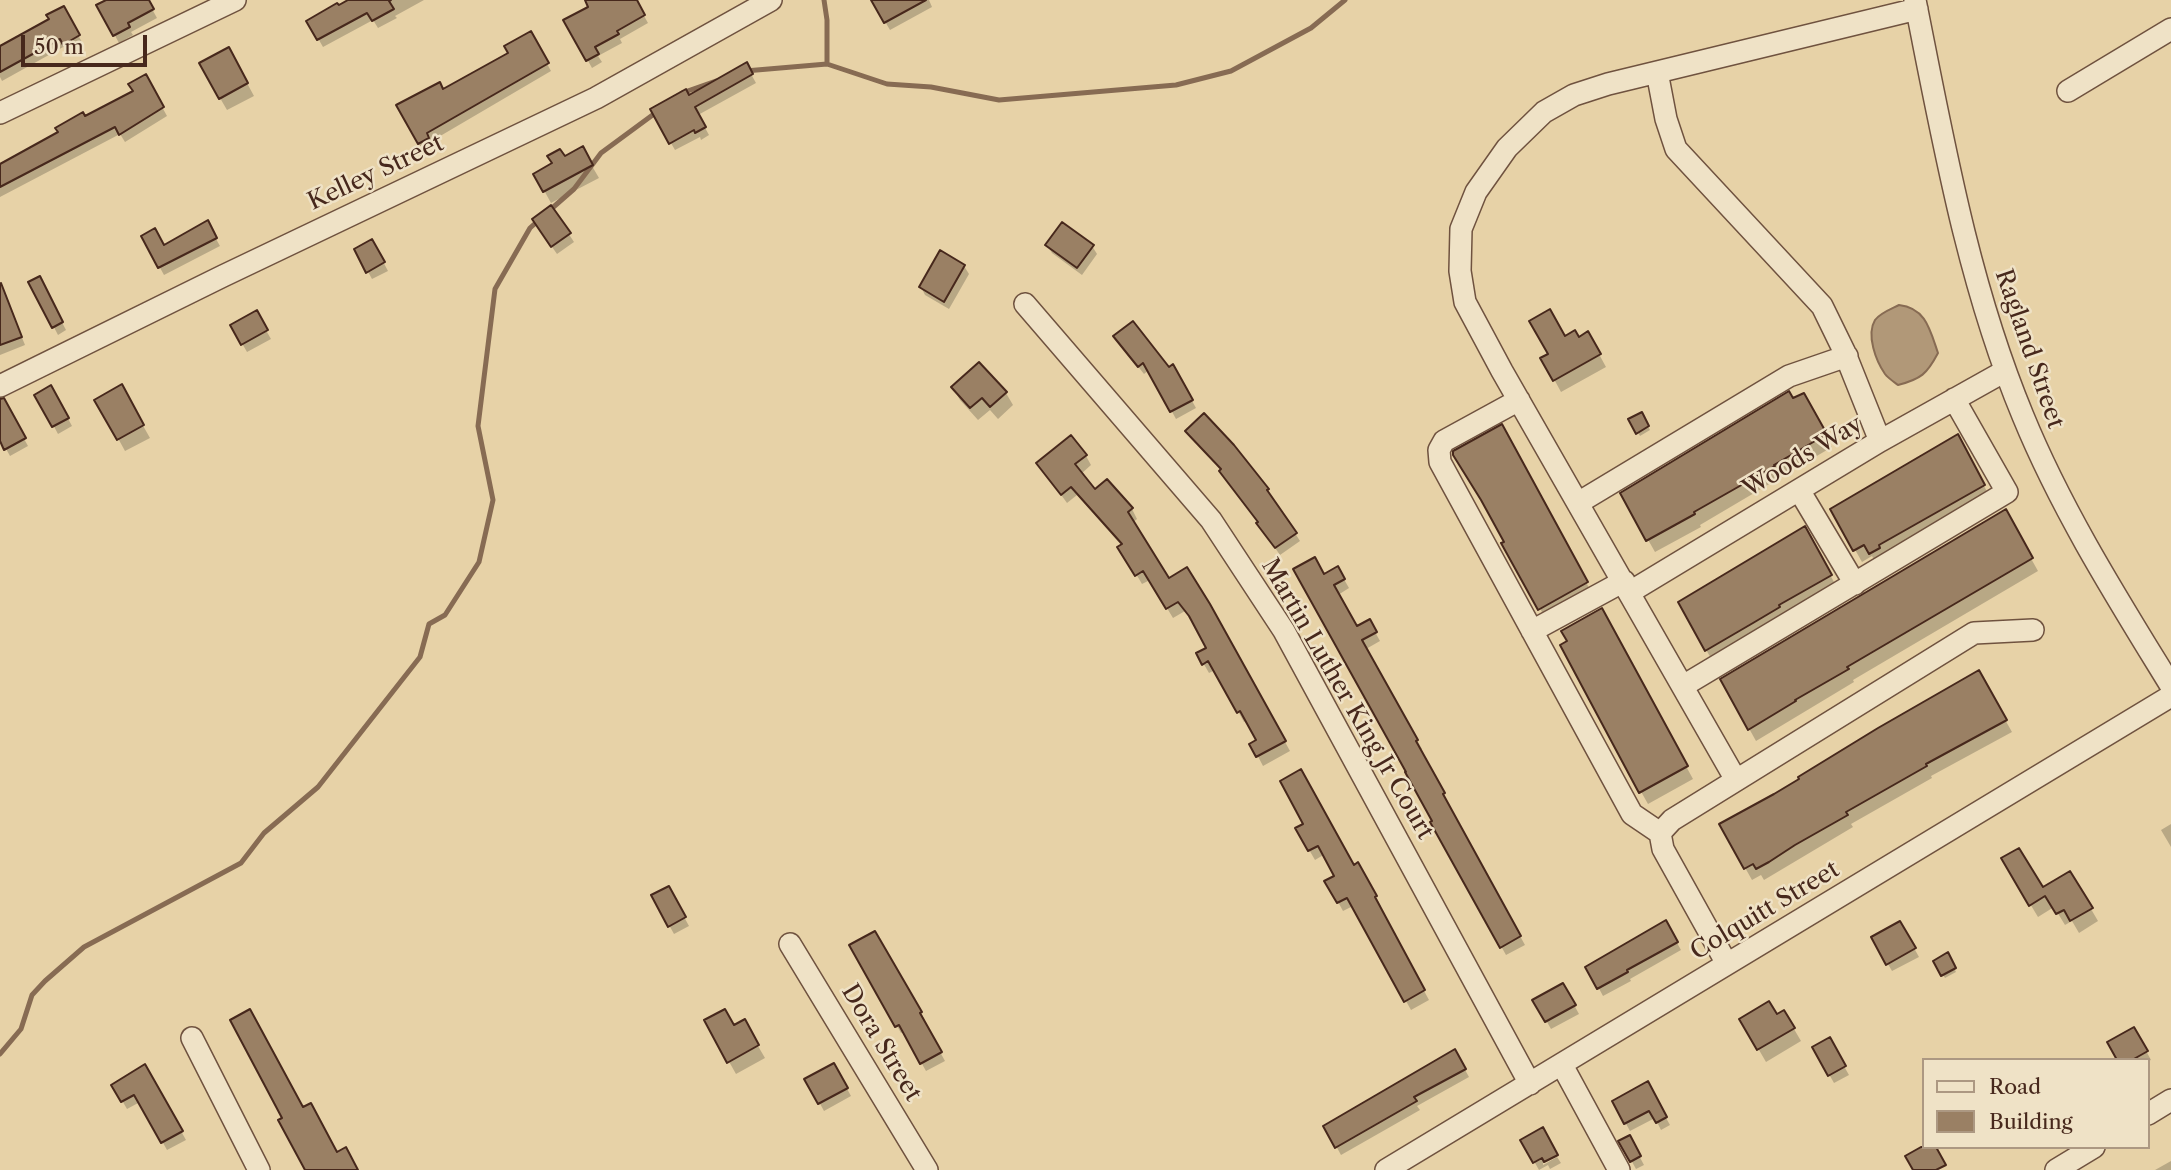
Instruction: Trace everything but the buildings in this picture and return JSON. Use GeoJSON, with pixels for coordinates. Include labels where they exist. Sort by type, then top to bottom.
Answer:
{"type":"FeatureCollection","features":[{"type":"Feature","properties":{"kind":"street"},"geometry":{"type":"LineString","coordinates":[[0,113],[235,0]]}},
{"type":"Feature","properties":{"kind":"street","name":"Kelley Street"},"geometry":{"type":"LineString","coordinates":[[0,386],[596,98],[771,0]]}},
{"type":"Feature","properties":{"kind":"street"},"geometry":{"type":"LineString","coordinates":[[1736,780],[1465,302],[1460,271],[1461,229],[1476,192],[1507,148],[1544,112],[1574,96],[1608,84],[1916,5]]}},
{"type":"Feature","properties":{"kind":"street","name":"Ragland Street"},"geometry":{"type":"LineString","coordinates":[[1916,5],[1974,274],[2005,371],[2062,502],[2171,686]]}},
{"type":"Feature","properties":{"kind":"street"},"geometry":{"type":"LineString","coordinates":[[2067,91],[2171,29]]}},
{"type":"Feature","properties":{"kind":"street"},"geometry":{"type":"LineString","coordinates":[[1657,72],[1666,119],[1676,149],[1822,306],[1847,356],[1880,441]]}},
{"type":"Feature","properties":{"kind":"street","name":"Martin Luther King Jr Court"},"geometry":{"type":"LineString","coordinates":[[1025,304],[1211,520],[1284,631],[1530,1084]]}},
{"type":"Feature","properties":{"kind":"street"},"geometry":{"type":"LineString","coordinates":[[1578,503],[1789,376],[1847,356]]}},
{"type":"Feature","properties":{"kind":"street","name":"Woods Way"},"geometry":{"type":"LineString","coordinates":[[1532,631],[1627,586],[2005,371]]}},
{"type":"Feature","properties":{"kind":"street"},"geometry":{"type":"LineString","coordinates":[[1684,686],[2007,492],[1954,399]]}},
{"type":"Feature","properties":{"kind":"street"},"geometry":{"type":"LineString","coordinates":[[1519,400],[1444,442],[1439,450],[1440,463],[1632,814],[1660,833],[1662,849],[1727,964]]}},
{"type":"Feature","properties":{"kind":"street"},"geometry":{"type":"LineString","coordinates":[[1799,490],[1855,584]]}},
{"type":"Feature","properties":{"kind":"street"},"geometry":{"type":"LineString","coordinates":[[1660,833],[1672,820],[1974,633],[2033,630]]}},
{"type":"Feature","properties":{"kind":"street","name":"Colquitt Street"},"geometry":{"type":"LineString","coordinates":[[1386,1170],[2171,696]]}},
{"type":"Feature","properties":{"kind":"street","name":"Dora Street"},"geometry":{"type":"LineString","coordinates":[[790,944],[926,1170]]}},
{"type":"Feature","properties":{"kind":"street"},"geometry":{"type":"LineString","coordinates":[[192,1038],[259,1170]]}},
{"type":"Feature","properties":{"kind":"street"},"geometry":{"type":"LineString","coordinates":[[1562,1065],[1619,1170]]}},
{"type":"Feature","properties":{"kind":"street"},"geometry":{"type":"LineString","coordinates":[[2150,1113],[2171,1100]]}},
{"type":"Feature","properties":{"kind":"street"},"geometry":{"type":"LineString","coordinates":[[2056,1170],[2091,1149]]}},
{"type":"Feature","properties":{"kind":"shaded area"},"geometry":{"type":"Polygon","coordinates":[[[1899,305],[1921,315],[1938,353],[1923,375],[1898,385],[1882,369],[1873,348],[1871,333],[1877,318],[1899,305]]]}},
{"type":"Feature","properties":{"kind":"waterway"},"geometry":{"type":"LineString","coordinates":[[824,0],[827,64]]}},
{"type":"Feature","properties":{"kind":"waterway"},"geometry":{"type":"LineString","coordinates":[[745,71],[827,64],[887,84],[931,87],[999,100],[1176,85],[1231,71],[1311,28],[1345,0]]}},
{"type":"Feature","properties":{"kind":"waterway"},"geometry":{"type":"LineString","coordinates":[[682,93],[716,81]]}},
{"type":"Feature","properties":{"kind":"waterway"},"geometry":{"type":"LineString","coordinates":[[550,210],[574,189],[601,153],[658,111]]}},
{"type":"Feature","properties":{"kind":"waterway"},"geometry":{"type":"LineString","coordinates":[[0,1054],[21,1029],[32,995],[84,947],[241,863],[264,833],[318,787],[420,657],[429,624],[445,615],[479,562],[493,500],[478,426],[495,289],[530,228],[540,219]]}}]}
